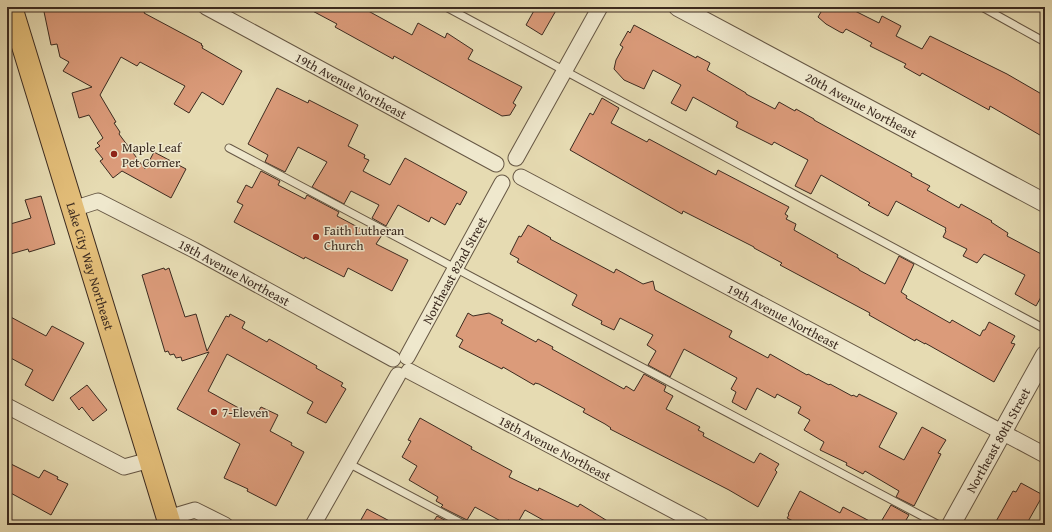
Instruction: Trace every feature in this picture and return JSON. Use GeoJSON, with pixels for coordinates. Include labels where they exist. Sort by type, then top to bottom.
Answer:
{"type":"FeatureCollection","features":[{"type":"Feature","properties":{"kind":"main road","name":"Lake City Way Northeast"},"geometry":{"type":"LineString","coordinates":[[11,7],[169,521]]}},
{"type":"Feature","properties":{"kind":"street","name":"19th Avenue Northeast"},"geometry":{"type":"LineString","coordinates":[[206,7],[496,164]]}},
{"type":"Feature","properties":{"kind":"street"},"geometry":{"type":"LineString","coordinates":[[516,158],[600,7]]}},
{"type":"Feature","properties":{"kind":"street","name":"20th Avenue Northeast"},"geometry":{"type":"LineString","coordinates":[[678,7],[1045,203]]}},
{"type":"Feature","properties":{"kind":"street"},"geometry":{"type":"LineString","coordinates":[[508,156],[516,158],[521,162],[523,167],[521,177],[512,184],[499,181],[495,173],[496,164],[503,157],[508,156]]}},
{"type":"Feature","properties":{"kind":"street","name":"19th Avenue Northeast"},"geometry":{"type":"LineString","coordinates":[[521,177],[1045,455]]}},
{"type":"Feature","properties":{"kind":"street","name":"Northeast 82nd Street"},"geometry":{"type":"LineString","coordinates":[[313,525],[502,182]]}},
{"type":"Feature","properties":{"kind":"street","name":"18th Avenue Northeast"},"geometry":{"type":"LineString","coordinates":[[73,209],[98,201],[194,250],[402,365],[701,525]]}},
{"type":"Feature","properties":{"kind":"street","name":"Northeast 80th Street"},"geometry":{"type":"LineString","coordinates":[[951,525],[1045,355]]}},
{"type":"Feature","properties":{"kind":"street"},"geometry":{"type":"LineString","coordinates":[[7,406],[124,467],[150,460]]}},
{"type":"Feature","properties":{"kind":"street"},"geometry":{"type":"LineString","coordinates":[[169,521],[195,510],[225,525]]}},
{"type":"Feature","properties":{"kind":"lane"},"geometry":{"type":"LineString","coordinates":[[446,7],[1045,329]]}},
{"type":"Feature","properties":{"kind":"lane"},"geometry":{"type":"LineString","coordinates":[[982,7],[1045,42]]}},
{"type":"Feature","properties":{"kind":"lane"},"geometry":{"type":"LineString","coordinates":[[229,148],[456,267],[939,525]]}},
{"type":"Feature","properties":{"kind":"lane"},"geometry":{"type":"LineString","coordinates":[[348,463],[465,525]]}},
{"type":"Feature","properties":{"kind":"building"},"geometry":{"type":"Polygon","coordinates":[[[43,7],[147,7],[144,13],[202,44],[202,48],[242,71],[223,105],[202,92],[189,113],[174,104],[185,86],[140,62],[137,66],[121,57],[100,95],[116,122],[114,123],[120,132],[119,134],[145,169],[154,152],[186,169],[171,198],[122,171],[113,178],[100,161],[103,159],[95,149],[100,146],[97,143],[103,138],[89,115],[79,118],[72,93],[92,87],[63,71],[69,62],[60,57],[57,44],[51,45],[43,7]]]}},
{"type":"Feature","properties":{"kind":"building"},"geometry":{"type":"Polygon","coordinates":[[[305,7],[361,7],[412,35],[418,23],[445,38],[447,33],[473,50],[468,59],[522,87],[513,103],[516,105],[510,115],[502,116],[394,56],[393,59],[335,27],[337,24],[305,7]]]}},
{"type":"Feature","properties":{"kind":"building"},"geometry":{"type":"Polygon","coordinates":[[[536,7],[558,7],[542,35],[526,25],[536,7]]]}},
{"type":"Feature","properties":{"kind":"building"},"geometry":{"type":"Polygon","coordinates":[[[824,7],[847,7],[879,23],[882,16],[901,26],[896,36],[922,49],[930,36],[1007,74],[1045,96],[1045,138],[990,106],[989,110],[922,73],[920,76],[904,67],[906,64],[870,46],[872,43],[846,29],[843,33],[826,24],[818,17],[824,7]]]}},
{"type":"Feature","properties":{"kind":"building"},"geometry":{"type":"Polygon","coordinates":[[[634,25],[696,58],[697,56],[710,63],[707,70],[746,94],[775,109],[779,102],[795,111],[796,109],[912,174],[911,176],[930,186],[927,190],[959,208],[961,204],[992,221],[991,222],[1008,233],[1007,236],[1045,256],[1045,299],[1041,297],[1036,306],[1015,294],[1025,275],[984,254],[977,263],[963,256],[967,249],[943,237],[946,228],[896,201],[888,216],[868,205],[870,203],[821,175],[811,194],[795,186],[808,160],[774,142],[772,145],[736,127],[738,122],[693,97],[686,111],[671,103],[681,85],[653,70],[644,89],[624,80],[614,69],[616,60],[623,47],[620,45],[628,31],[630,33],[634,25]]]}},
{"type":"Feature","properties":{"kind":"building"},"geometry":{"type":"Polygon","coordinates":[[[277,88],[308,103],[309,100],[358,125],[348,146],[365,155],[364,158],[369,160],[363,171],[390,185],[405,158],[467,192],[460,205],[457,203],[445,225],[431,217],[429,222],[398,205],[386,226],[372,218],[379,205],[351,191],[344,204],[312,187],[327,162],[298,147],[285,172],[265,162],[268,155],[248,144],[277,88]]]}},
{"type":"Feature","properties":{"kind":"building"},"geometry":{"type":"Polygon","coordinates":[[[602,98],[619,108],[611,123],[647,142],[649,139],[716,175],[718,170],[789,207],[785,214],[788,216],[786,219],[796,224],[794,230],[838,255],[837,257],[885,284],[899,256],[914,264],[901,292],[907,296],[906,298],[950,323],[952,320],[980,336],[989,322],[1015,336],[1011,343],[1015,344],[994,382],[925,343],[916,339],[915,341],[869,315],[870,313],[780,265],[782,263],[754,247],[683,211],[682,214],[570,150],[590,113],[593,115],[602,98]]]}},
{"type":"Feature","properties":{"kind":"building","name":"Faith Lutheran Church"},"geometry":{"type":"Polygon","coordinates":[[[261,171],[280,181],[278,185],[305,199],[307,195],[339,212],[337,216],[365,231],[368,227],[382,235],[376,244],[408,260],[392,291],[348,268],[344,277],[305,257],[304,259],[234,222],[243,205],[237,202],[246,185],[252,188],[261,171]]]}},
{"type":"Feature","properties":{"kind":"building"},"geometry":{"type":"Polygon","coordinates":[[[41,196],[55,244],[29,252],[28,249],[7,255],[7,225],[31,218],[25,200],[41,196]]]}},
{"type":"Feature","properties":{"kind":"building"},"geometry":{"type":"Polygon","coordinates":[[[528,225],[551,238],[550,239],[614,273],[616,269],[643,284],[653,281],[655,290],[732,331],[729,337],[768,358],[770,354],[807,375],[808,374],[829,385],[830,384],[852,396],[857,397],[859,394],[897,413],[879,447],[904,460],[922,427],[946,440],[938,453],[941,454],[914,506],[896,497],[899,491],[865,471],[863,474],[846,465],[847,463],[820,450],[824,442],[804,430],[810,420],[798,413],[801,407],[777,394],[775,398],[757,388],[746,410],[732,402],[736,392],[731,389],[737,378],[684,349],[670,377],[648,365],[656,351],[647,345],[653,335],[620,318],[614,330],[601,324],[602,321],[572,305],[577,295],[517,262],[519,259],[510,254],[519,236],[521,237],[528,225]]]}},
{"type":"Feature","properties":{"kind":"building"},"geometry":{"type":"Polygon","coordinates":[[[164,268],[165,270],[169,268],[185,317],[196,314],[207,351],[226,316],[229,317],[230,314],[245,322],[242,328],[267,342],[269,339],[317,366],[316,368],[343,383],[341,386],[346,389],[326,423],[307,413],[313,402],[227,354],[208,391],[255,417],[261,407],[278,415],[270,431],[292,443],[291,445],[304,452],[276,506],[247,491],[248,489],[224,478],[240,444],[177,409],[209,352],[182,361],[181,357],[176,358],[174,354],[170,355],[168,351],[165,352],[142,275],[164,268]]]}},
{"type":"Feature","properties":{"kind":"building"},"geometry":{"type":"Polygon","coordinates":[[[468,313],[473,316],[489,313],[503,320],[501,323],[536,342],[538,339],[553,347],[552,349],[624,389],[626,386],[634,391],[644,374],[666,386],[664,391],[673,396],[666,409],[700,427],[698,430],[704,433],[703,436],[754,463],[760,453],[779,464],[775,470],[777,472],[758,507],[729,490],[610,429],[611,428],[605,424],[583,412],[585,409],[539,384],[535,383],[534,385],[503,367],[502,369],[459,347],[463,340],[456,336],[468,313]]]}},
{"type":"Feature","properties":{"kind":"building"},"geometry":{"type":"Polygon","coordinates":[[[7,315],[46,336],[52,326],[84,343],[53,401],[25,385],[33,370],[7,356],[7,315]]]}},
{"type":"Feature","properties":{"kind":"building"},"geometry":{"type":"Polygon","coordinates":[[[87,385],[107,410],[93,421],[82,407],[79,410],[70,398],[87,385]]]}},
{"type":"Feature","properties":{"kind":"building"},"geometry":{"type":"Polygon","coordinates":[[[420,418],[472,447],[471,449],[512,471],[509,477],[538,491],[539,488],[578,507],[580,504],[614,525],[552,525],[525,510],[517,524],[508,520],[506,524],[475,507],[467,520],[441,507],[443,505],[436,501],[438,497],[409,480],[417,466],[402,457],[411,441],[408,440],[420,418]]]}},
{"type":"Feature","properties":{"kind":"building"},"geometry":{"type":"Polygon","coordinates":[[[7,462],[39,478],[44,470],[58,477],[57,479],[68,484],[51,515],[7,491],[7,462]]]}},
{"type":"Feature","properties":{"kind":"building"},"geometry":{"type":"Polygon","coordinates":[[[1021,483],[1043,495],[1026,525],[994,525],[1013,491],[1016,492],[1021,483]]]}},
{"type":"Feature","properties":{"kind":"building"},"geometry":{"type":"Polygon","coordinates":[[[800,491],[840,513],[843,507],[877,525],[801,525],[787,518],[800,491]]]}},
{"type":"Feature","properties":{"kind":"building"},"geometry":{"type":"Polygon","coordinates":[[[891,505],[909,515],[903,525],[879,525],[891,505]]]}},
{"type":"Feature","properties":{"kind":"building"},"geometry":{"type":"Polygon","coordinates":[[[367,509],[397,525],[358,525],[367,509]]]}},
{"type":"Feature","properties":{"kind":"building"},"geometry":{"type":"Polygon","coordinates":[[[437,516],[454,525],[431,525],[437,516]]]}},
{"type":"Feature","properties":{"kind":"place","name":"Maple Leaf Pet Corner"},"geometry":{"type":"Point","coordinates":[114,154]}},
{"type":"Feature","properties":{"kind":"place","name":"Faith Lutheran Church"},"geometry":{"type":"Point","coordinates":[316,237]}},
{"type":"Feature","properties":{"kind":"place","name":"7-Eleven"},"geometry":{"type":"Point","coordinates":[214,412]}}]}
